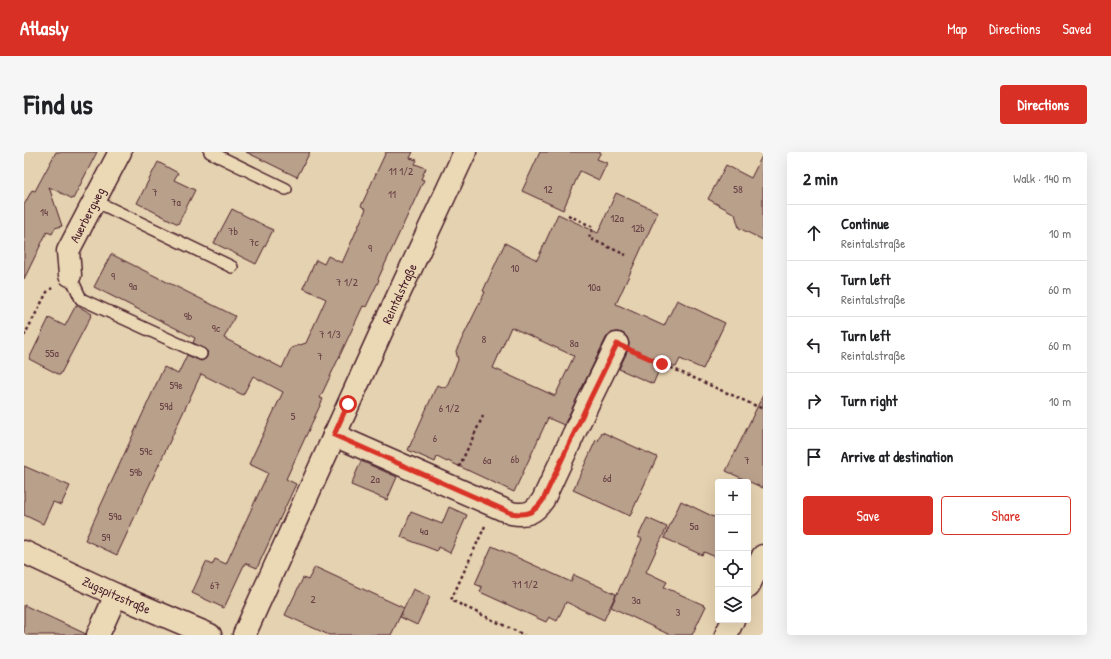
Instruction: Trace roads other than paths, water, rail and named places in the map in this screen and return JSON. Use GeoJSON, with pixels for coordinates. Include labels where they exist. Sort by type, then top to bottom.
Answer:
{"type":"FeatureCollection","features":[{"type":"Feature","properties":{"kind":"street","name":"Auerbergweg"},"geometry":{"type":"LineString","coordinates":[[70,275],[68,251],[120,152]]}},
{"type":"Feature","properties":{"kind":"street","name":"Reintalstraße"},"geometry":{"type":"LineString","coordinates":[[244,635],[334,435],[465,152]]}},
{"type":"Feature","properties":{"kind":"street"},"geometry":{"type":"LineString","coordinates":[[334,435],[511,513],[521,515],[530,513],[538,508],[543,500],[617,344]]}},
{"type":"Feature","properties":{"kind":"street","name":"Zugspitzstraße"},"geometry":{"type":"LineString","coordinates":[[24,552],[116,595],[210,635]]}},
{"type":"Feature","properties":{"kind":"street"},"geometry":{"type":"LineString","coordinates":[[751,581],[763,556]]}},
{"type":"Feature","properties":{"kind":"street"},"geometry":{"type":"LineString","coordinates":[[98,635],[116,595]]}},
{"type":"Feature","properties":{"kind":"street"},"geometry":{"type":"LineString","coordinates":[[726,635],[732,623]]}},
{"type":"Feature","properties":{"kind":"lane"},"geometry":{"type":"LineString","coordinates":[[210,152],[286,189]]}},
{"type":"Feature","properties":{"kind":"lane"},"geometry":{"type":"LineString","coordinates":[[95,201],[232,267]]}},
{"type":"Feature","properties":{"kind":"lane"},"geometry":{"type":"LineString","coordinates":[[70,275],[81,299],[201,354]]}}]}
